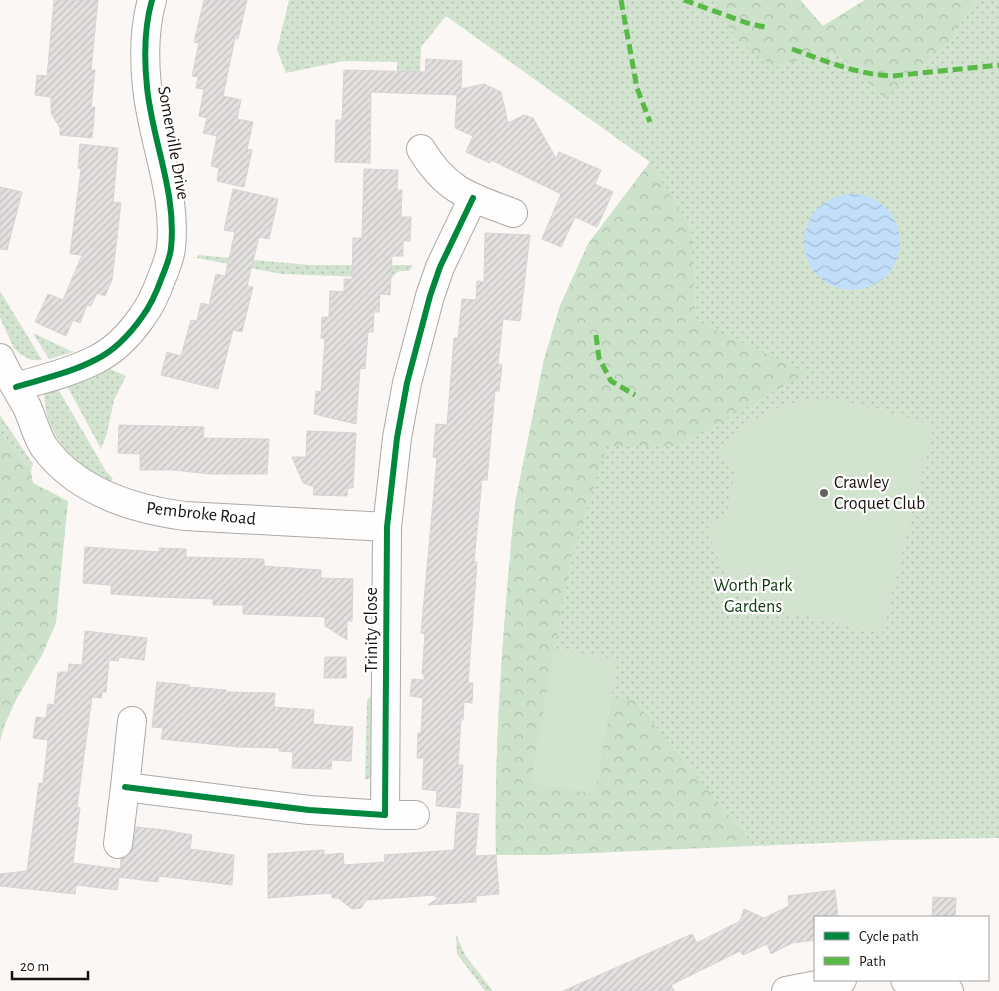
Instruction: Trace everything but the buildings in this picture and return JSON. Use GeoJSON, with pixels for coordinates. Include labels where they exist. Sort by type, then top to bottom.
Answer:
{"type":"FeatureCollection","features":[{"type":"Feature","properties":{"kind":"street","name":"Somerville Drive"},"geometry":{"type":"LineString","coordinates":[[16,387],[97,360],[117,345],[135,327],[149,308],[168,261],[171,248],[169,198],[154,128],[146,78],[145,48],[152,0]]}},
{"type":"Feature","properties":{"kind":"street"},"geometry":{"type":"LineString","coordinates":[[421,149],[440,177],[457,190],[513,213]]}},
{"type":"Feature","properties":{"kind":"street","name":"Trinity Close"},"geometry":{"type":"LineString","coordinates":[[385,814],[387,526],[397,438],[406,383],[430,296],[440,267],[473,198]]}},
{"type":"Feature","properties":{"kind":"street","name":"Pembroke Road"},"geometry":{"type":"LineString","coordinates":[[0,358],[27,408],[43,446],[56,462],[79,481],[108,498],[153,512],[185,516],[387,526]]}},
{"type":"Feature","properties":{"kind":"street"},"geometry":{"type":"LineString","coordinates":[[118,844],[126,787],[132,721]]}},
{"type":"Feature","properties":{"kind":"street"},"geometry":{"type":"LineString","coordinates":[[126,787],[316,811],[415,815]]}},
{"type":"Feature","properties":{"kind":"street"},"geometry":{"type":"LineString","coordinates":[[786,991],[837,981]]}},
{"type":"Feature","properties":{"kind":"street"},"geometry":{"type":"LineString","coordinates":[[909,981],[949,991]]}},
{"type":"Feature","properties":{"kind":"green space","name":"Worth Park Gardens"},"geometry":{"type":"Polygon","coordinates":[[[289,0],[800,0],[823,26],[865,0],[999,0],[999,838],[895,840],[544,855],[496,855],[498,730],[513,523],[515,504],[544,360],[560,306],[588,244],[650,162],[446,16],[421,47],[420,75],[397,72],[397,62],[344,61],[286,73],[277,50],[289,0]]]}},
{"type":"Feature","properties":{"kind":"green space"},"geometry":{"type":"Polygon","coordinates":[[[714,0],[800,0],[823,26],[865,0],[975,0],[950,40],[885,98],[837,53],[772,66],[736,39],[714,0]]]}},
{"type":"Feature","properties":{"kind":"green space"},"geometry":{"type":"Polygon","coordinates":[[[650,162],[691,230],[695,320],[807,373],[678,446],[607,446],[570,561],[531,783],[595,794],[612,698],[634,700],[753,845],[544,855],[496,855],[498,730],[513,523],[515,504],[544,360],[560,306],[588,244],[650,162]]]}},
{"type":"Feature","properties":{"kind":"green space"},"geometry":{"type":"Polygon","coordinates":[[[198,255],[310,265],[413,265],[409,271],[399,271],[391,278],[282,274],[197,258],[198,255]]]}},
{"type":"Feature","properties":{"kind":"green space"},"geometry":{"type":"Polygon","coordinates":[[[0,291],[42,360],[31,360],[14,348],[0,318],[0,291]]]}},
{"type":"Feature","properties":{"kind":"green space"},"geometry":{"type":"Polygon","coordinates":[[[33,333],[73,352],[49,359],[33,333]]]}},
{"type":"Feature","properties":{"kind":"green space"},"geometry":{"type":"Polygon","coordinates":[[[110,369],[126,376],[114,400],[107,433],[101,449],[66,384],[110,369]]]}},
{"type":"Feature","properties":{"kind":"green space"},"geometry":{"type":"Polygon","coordinates":[[[58,389],[106,471],[113,479],[109,483],[73,457],[56,436],[50,424],[44,393],[58,389]]]}},
{"type":"Feature","properties":{"kind":"green space","name":"Crawley Croquet Club"},"geometry":{"type":"Polygon","coordinates":[[[833,398],[934,425],[882,634],[776,609],[747,597],[738,589],[724,570],[707,524],[726,517],[735,470],[721,452],[733,438],[747,425],[771,410],[799,402],[833,398]]]}},
{"type":"Feature","properties":{"kind":"green space"},"geometry":{"type":"Polygon","coordinates":[[[0,415],[33,464],[31,472],[0,432],[0,415]]]}},
{"type":"Feature","properties":{"kind":"green space"},"geometry":{"type":"Polygon","coordinates":[[[0,432],[31,472],[33,483],[68,501],[56,623],[42,655],[17,698],[5,724],[0,741],[0,432]]]}},
{"type":"Feature","properties":{"kind":"green space"},"geometry":{"type":"Polygon","coordinates":[[[554,649],[618,660],[595,794],[531,783],[554,649]]]}},
{"type":"Feature","properties":{"kind":"green space"},"geometry":{"type":"Polygon","coordinates":[[[375,692],[372,777],[365,780],[367,700],[375,692]]]}},
{"type":"Feature","properties":{"kind":"green space"},"geometry":{"type":"Polygon","coordinates":[[[456,934],[465,955],[493,991],[485,991],[457,954],[456,934]]]}},
{"type":"Feature","properties":{"kind":"water"},"geometry":{"type":"Polygon","coordinates":[[[852,194],[870,198],[886,208],[896,224],[900,242],[896,260],[886,276],[870,286],[852,290],[834,286],[818,276],[808,260],[804,242],[808,224],[818,208],[834,198],[852,194]]]}},
{"type":"Feature","properties":{"kind":"marked path"},"geometry":{"type":"LineString","coordinates":[[621,0],[637,88],[650,122]]}},
{"type":"Feature","properties":{"kind":"marked path"},"geometry":{"type":"LineString","coordinates":[[684,0],[747,23],[769,28]]}},
{"type":"Feature","properties":{"kind":"marked path"},"geometry":{"type":"LineString","coordinates":[[792,49],[853,70],[878,75],[892,76],[999,65]]}},
{"type":"Feature","properties":{"kind":"marked path"},"geometry":{"type":"LineString","coordinates":[[596,335],[599,358],[611,381],[635,395]]}},
{"type":"Feature","properties":{"kind":"cycle path"},"geometry":{"type":"LineString","coordinates":[[16,387],[76,369],[115,347],[132,330],[148,308],[168,262],[172,227],[170,207],[150,107],[146,76],[146,32],[152,0]]}},
{"type":"Feature","properties":{"kind":"cycle path"},"geometry":{"type":"LineString","coordinates":[[125,787],[309,810],[385,815],[387,527],[397,438],[407,383],[430,296],[440,267],[473,198]]}},
{"type":"Feature","properties":{"kind":"place","name":"Crawley Croquet Club"},"geometry":{"type":"Point","coordinates":[824,493]}}]}
